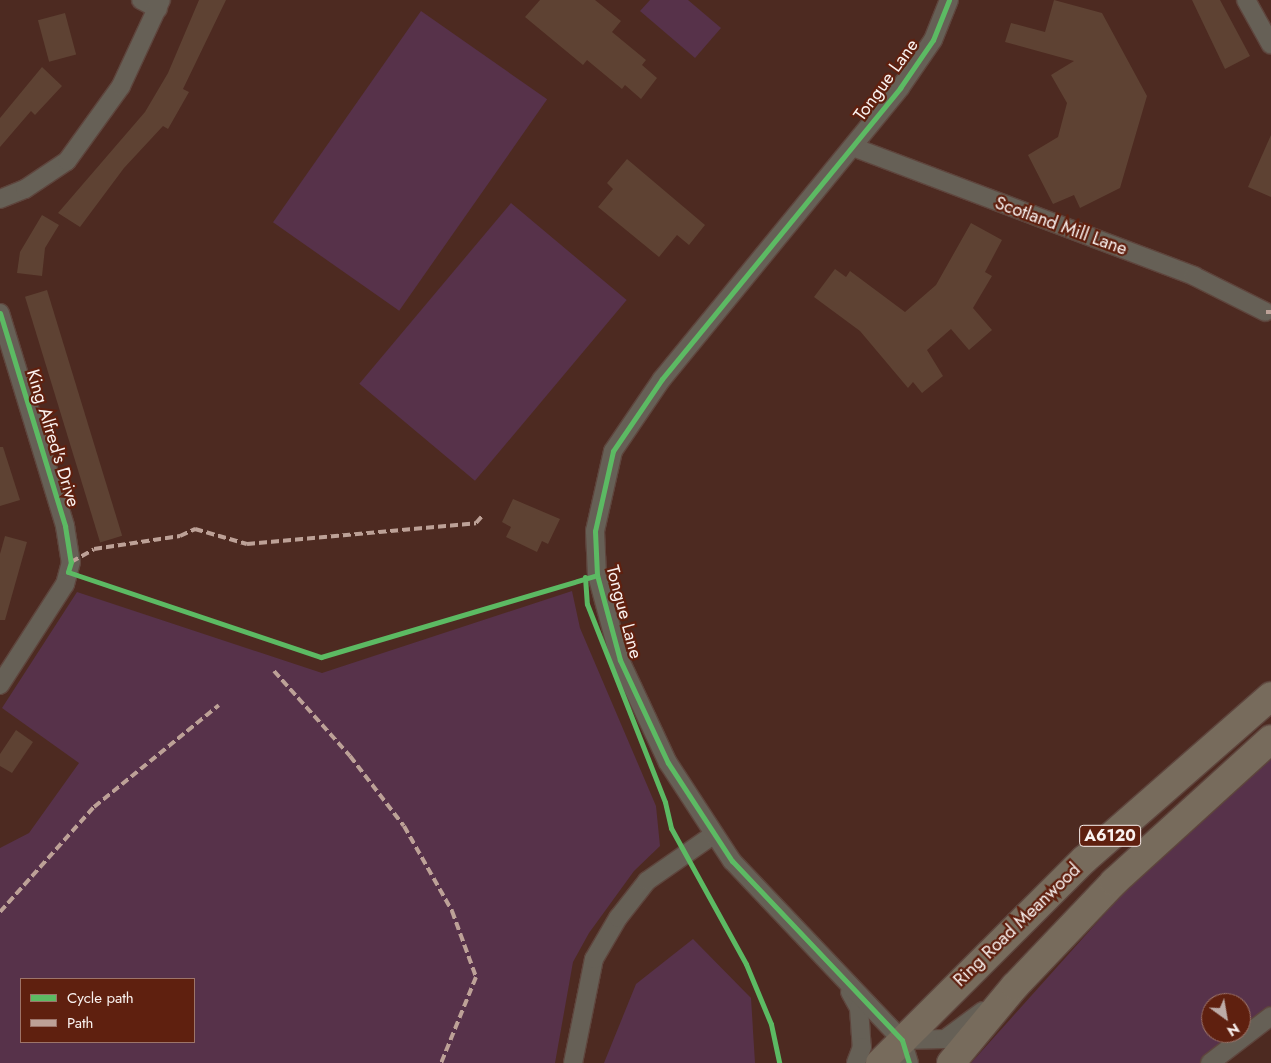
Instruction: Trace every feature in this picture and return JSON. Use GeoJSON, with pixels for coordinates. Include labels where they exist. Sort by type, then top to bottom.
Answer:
{"type":"FeatureCollection","features":[{"type":"Feature","properties":{"kind":"highway","name":"Ring Road Meanwood"},"geometry":{"type":"LineString","coordinates":[[906,1051],[1085,859],[1271,696]]}},
{"type":"Feature","properties":{"kind":"highway","name":"A6120"},"geometry":{"type":"LineString","coordinates":[[951,1063],[1015,986],[1114,882],[1271,739]]}},
{"type":"Feature","properties":{"kind":"highway","name":"A6120"},"geometry":{"type":"LineString","coordinates":[[880,1063],[906,1051]]}},
{"type":"Feature","properties":{"kind":"street"},"geometry":{"type":"LineString","coordinates":[[0,199],[25,190],[67,161],[121,86],[160,4],[141,0]]}},
{"type":"Feature","properties":{"kind":"street","name":"Tongue Lane"},"geometry":{"type":"LineString","coordinates":[[906,1051],[845,981],[732,861],[713,835],[668,763],[620,660],[597,575],[595,531],[601,493],[614,451],[662,379],[853,148],[933,40],[949,0]]}},
{"type":"Feature","properties":{"kind":"street"},"geometry":{"type":"LineString","coordinates":[[1252,2],[1271,45]]}},
{"type":"Feature","properties":{"kind":"street","name":"Scotland Mill Lane"},"geometry":{"type":"LineString","coordinates":[[853,148],[1194,276],[1266,312]]}},
{"type":"Feature","properties":{"kind":"street","name":"King Alfred's Drive"},"geometry":{"type":"LineString","coordinates":[[0,313],[66,526],[71,562],[64,584],[0,685]]}},
{"type":"Feature","properties":{"kind":"street"},"geometry":{"type":"LineString","coordinates":[[573,1063],[594,958],[618,918],[647,881],[713,835]]}},
{"type":"Feature","properties":{"kind":"street","name":"Tongue Lane"},"geometry":{"type":"LineString","coordinates":[[845,981],[859,1008],[862,1047],[856,1063]]}},
{"type":"Feature","properties":{"kind":"street"},"geometry":{"type":"LineString","coordinates":[[906,1051],[945,1039],[1015,986]]}},
{"type":"Feature","properties":{"kind":"street"},"geometry":{"type":"LineString","coordinates":[[1210,1063],[1271,1016]]}},
{"type":"Feature","properties":{"kind":"shaded area"},"geometry":{"type":"Polygon","coordinates":[[[650,0],[688,0],[721,28],[695,58],[640,11],[650,0]]]}},
{"type":"Feature","properties":{"kind":"shaded area"},"geometry":{"type":"Polygon","coordinates":[[[421,11],[547,99],[399,311],[273,222],[421,11]]]}},
{"type":"Feature","properties":{"kind":"shaded area"},"geometry":{"type":"Polygon","coordinates":[[[511,203],[627,300],[475,481],[359,384],[511,203]]]}},
{"type":"Feature","properties":{"kind":"shaded area"},"geometry":{"type":"Polygon","coordinates":[[[572,591],[580,628],[656,806],[660,846],[634,871],[589,933],[573,962],[555,1063],[0,1063],[0,848],[29,833],[79,763],[2,708],[77,592],[322,673],[572,591]]]}},
{"type":"Feature","properties":{"kind":"shaded area"},"geometry":{"type":"Polygon","coordinates":[[[1271,739],[1271,1016],[1251,1031],[1251,993],[1201,993],[1201,1043],[1236,1043],[1210,1063],[971,1063],[1239,764],[1271,739]]]}},
{"type":"Feature","properties":{"kind":"shaded area"},"geometry":{"type":"Polygon","coordinates":[[[693,939],[751,998],[755,1063],[604,1063],[636,984],[693,939]]]}},
{"type":"Feature","properties":{"kind":"building"},"geometry":{"type":"Polygon","coordinates":[[[199,0],[226,0],[183,89],[189,92],[168,129],[163,126],[124,168],[80,227],[58,213],[145,112],[168,73],[199,0]]]}},
{"type":"Feature","properties":{"kind":"building"},"geometry":{"type":"Polygon","coordinates":[[[540,0],[595,0],[621,21],[612,32],[646,60],[642,65],[657,78],[641,99],[625,85],[622,89],[587,60],[583,65],[525,17],[540,0]]]}},
{"type":"Feature","properties":{"kind":"building"},"geometry":{"type":"Polygon","coordinates":[[[1054,0],[1102,13],[1147,96],[1120,188],[1080,208],[1074,195],[1053,204],[1028,155],[1058,137],[1067,103],[1051,75],[1074,61],[1005,42],[1011,23],[1045,32],[1054,0]]]}},
{"type":"Feature","properties":{"kind":"building"},"geometry":{"type":"Polygon","coordinates":[[[1192,0],[1220,0],[1250,56],[1225,69],[1192,0]]]}},
{"type":"Feature","properties":{"kind":"building"},"geometry":{"type":"Polygon","coordinates":[[[65,13],[76,55],[49,62],[38,20],[65,13]]]}},
{"type":"Feature","properties":{"kind":"building"},"geometry":{"type":"Polygon","coordinates":[[[42,67],[62,86],[35,115],[31,111],[0,147],[0,118],[42,67]]]}},
{"type":"Feature","properties":{"kind":"building"},"geometry":{"type":"Polygon","coordinates":[[[1271,135],[1271,197],[1248,187],[1271,135]]]}},
{"type":"Feature","properties":{"kind":"building"},"geometry":{"type":"Polygon","coordinates":[[[627,159],[705,225],[689,245],[677,235],[659,257],[598,207],[613,189],[607,183],[627,159]]]}},
{"type":"Feature","properties":{"kind":"building"},"geometry":{"type":"Polygon","coordinates":[[[42,215],[59,225],[45,248],[42,276],[17,273],[20,252],[42,215]]]}},
{"type":"Feature","properties":{"kind":"building"},"geometry":{"type":"Polygon","coordinates":[[[971,223],[1002,240],[985,272],[992,276],[973,308],[992,330],[969,350],[951,329],[927,350],[943,376],[922,393],[913,382],[908,388],[860,331],[814,297],[835,269],[846,277],[850,271],[905,312],[936,285],[971,223]]]}},
{"type":"Feature","properties":{"kind":"building"},"geometry":{"type":"Polygon","coordinates":[[[47,290],[122,536],[100,542],[25,297],[47,290]]]}},
{"type":"Feature","properties":{"kind":"building"},"geometry":{"type":"Polygon","coordinates":[[[0,447],[3,447],[20,500],[0,506],[0,447]]]}},
{"type":"Feature","properties":{"kind":"building"},"geometry":{"type":"Polygon","coordinates":[[[513,499],[560,519],[548,544],[542,541],[537,552],[506,537],[511,527],[502,522],[513,499]]]}},
{"type":"Feature","properties":{"kind":"building"},"geometry":{"type":"Polygon","coordinates":[[[5,536],[27,542],[5,620],[0,620],[0,554],[5,536]]]}},
{"type":"Feature","properties":{"kind":"building"},"geometry":{"type":"Polygon","coordinates":[[[16,730],[33,742],[12,773],[0,766],[0,754],[16,730]]]}},
{"type":"Feature","properties":{"kind":"marked path"},"geometry":{"type":"LineString","coordinates":[[1266,312],[1271,312]]}},
{"type":"Feature","properties":{"kind":"marked path"},"geometry":{"type":"LineString","coordinates":[[71,562],[94,549],[180,536],[195,529],[247,544],[476,523],[483,515]]}},
{"type":"Feature","properties":{"kind":"marked path"},"geometry":{"type":"LineString","coordinates":[[274,671],[350,756],[404,826],[452,911],[476,977],[441,1063]]}},
{"type":"Feature","properties":{"kind":"marked path"},"geometry":{"type":"LineString","coordinates":[[0,912],[94,807],[219,705]]}},
{"type":"Feature","properties":{"kind":"cycle path"},"geometry":{"type":"LineString","coordinates":[[909,1063],[902,1040],[732,861],[668,763],[620,660],[597,575],[595,531],[613,451],[662,379],[900,88],[933,40],[949,0]]}},
{"type":"Feature","properties":{"kind":"cycle path"},"geometry":{"type":"LineString","coordinates":[[0,313],[65,526],[71,562],[68,572],[321,657],[597,575]]}},
{"type":"Feature","properties":{"kind":"cycle path"},"geometry":{"type":"LineString","coordinates":[[585,577],[587,604],[665,802],[671,828],[746,964],[771,1024],[779,1063]]}}]}
